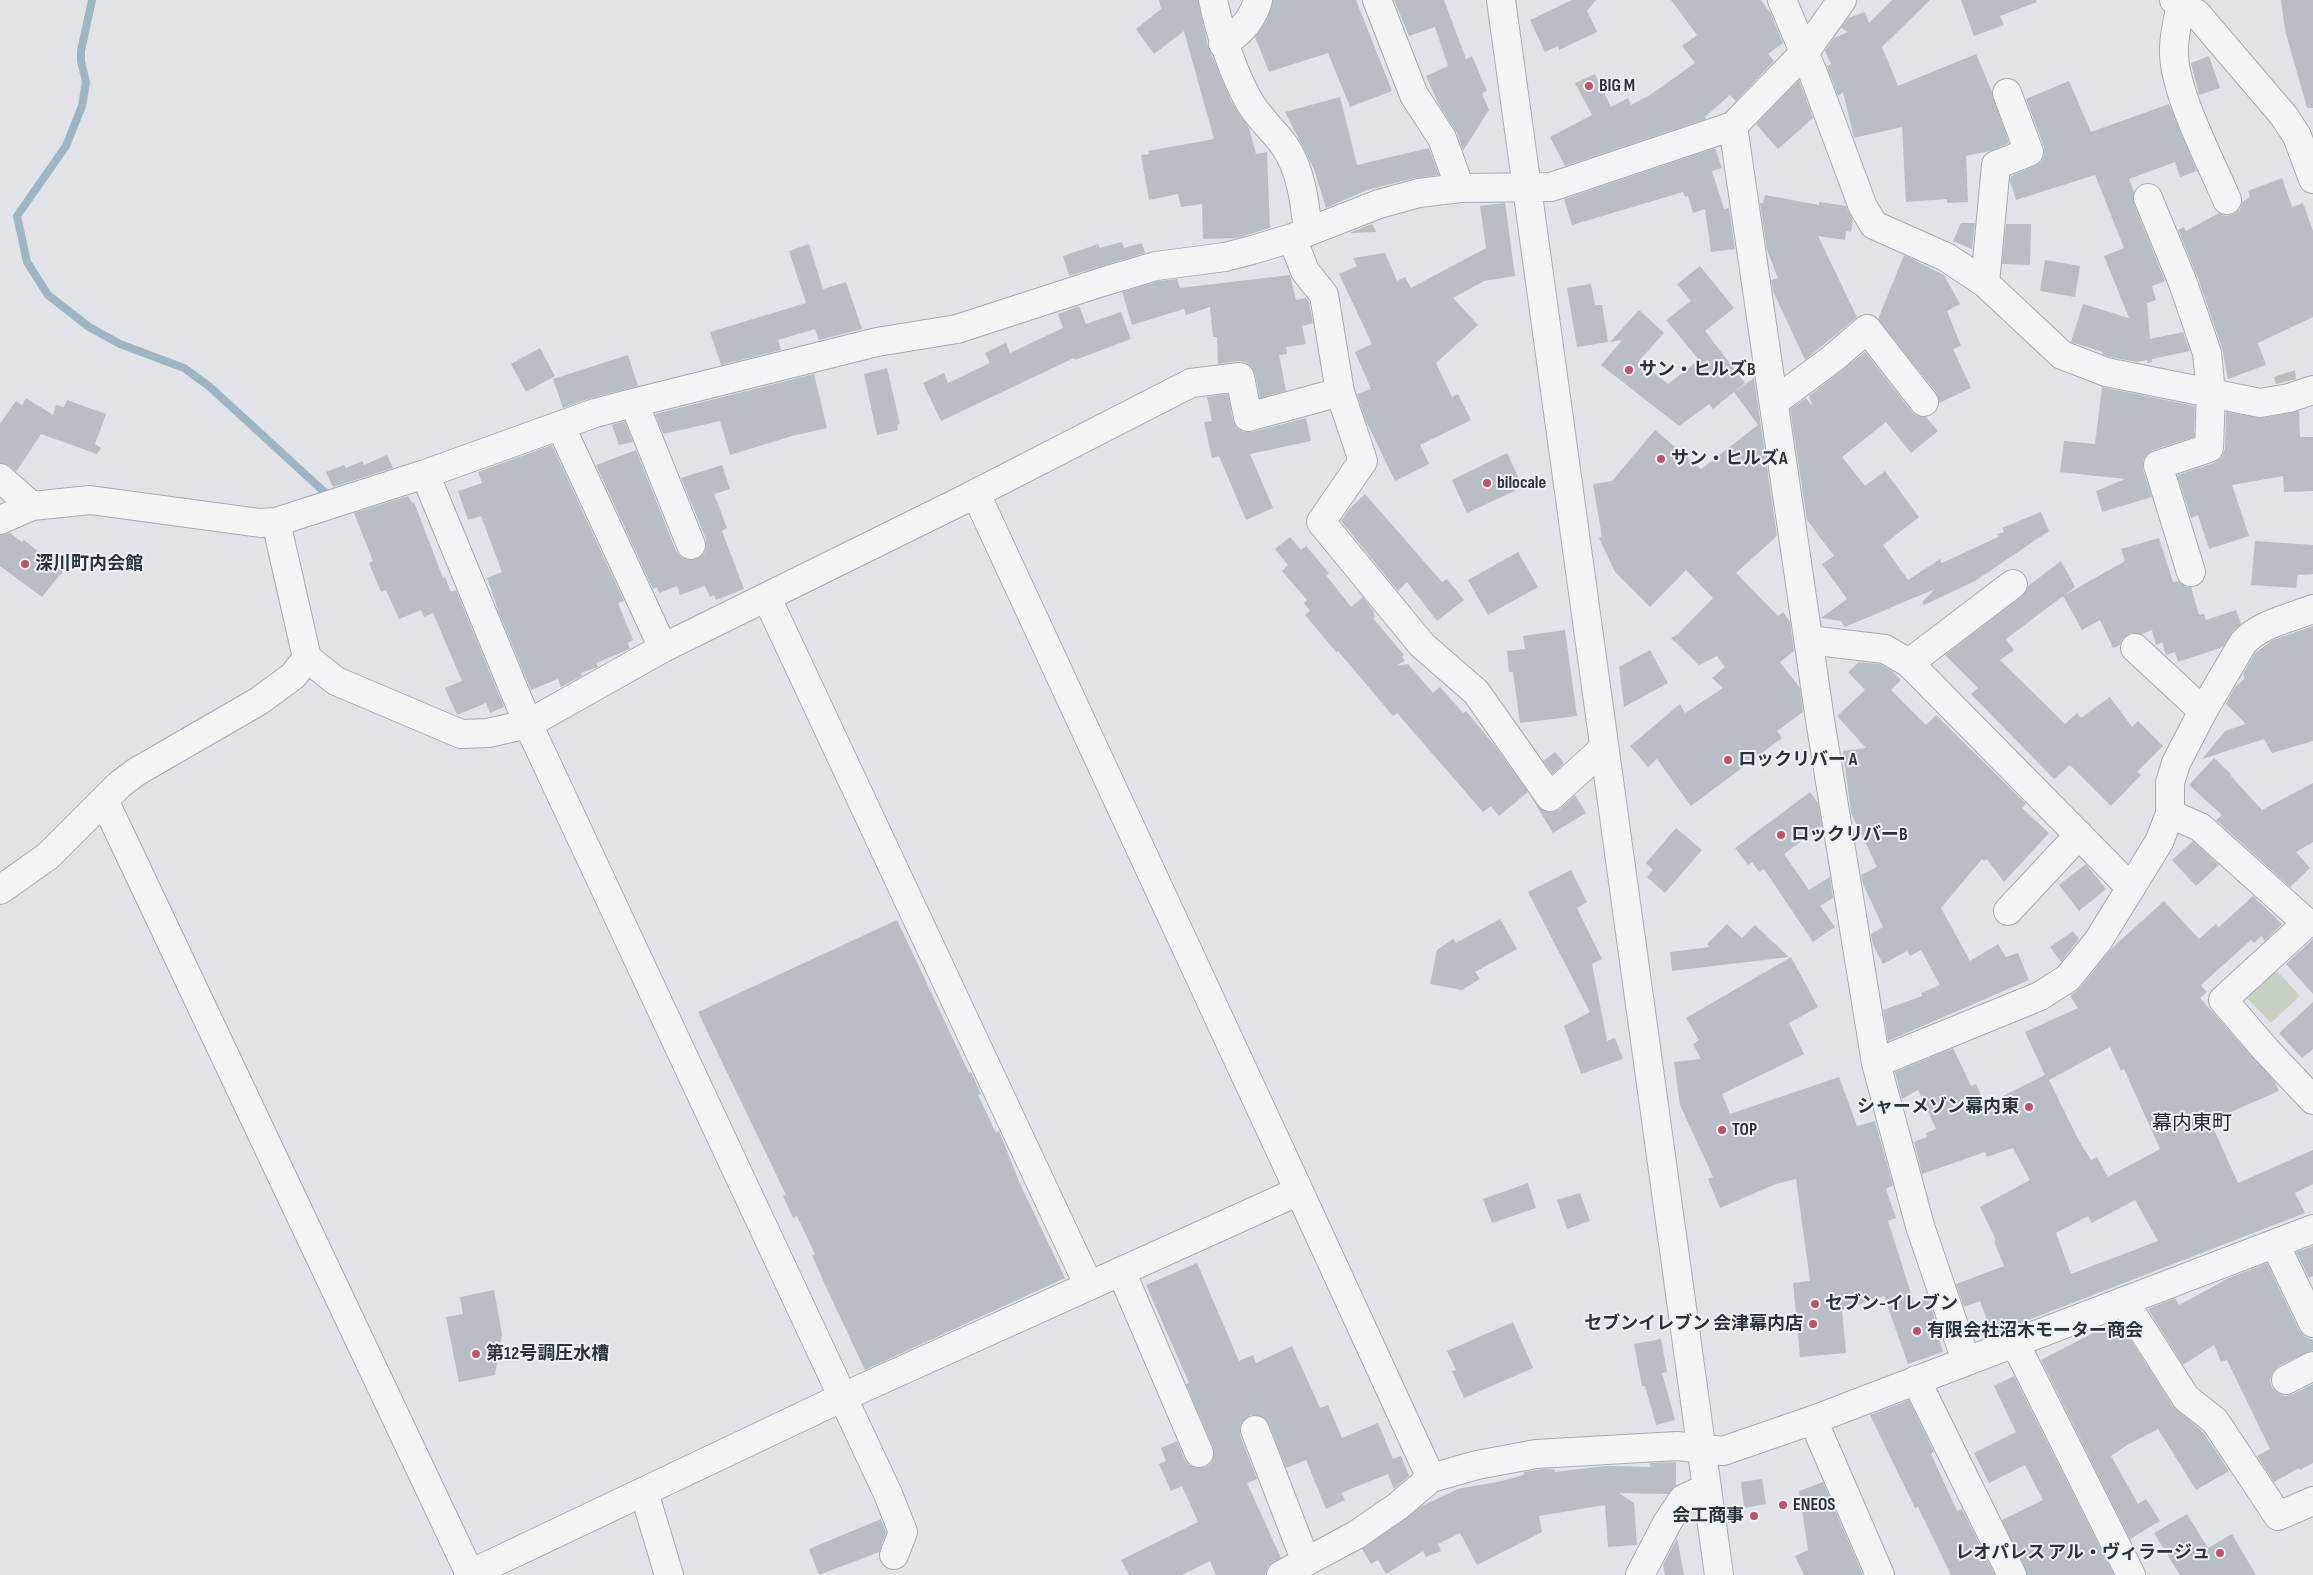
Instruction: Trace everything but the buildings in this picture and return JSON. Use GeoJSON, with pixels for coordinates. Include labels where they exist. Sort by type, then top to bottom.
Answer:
{"type":"FeatureCollection","features":[{"type":"Feature","properties":{"kind":"street"},"geometry":{"type":"LineString","coordinates":[[1213,0],[1223,44],[1251,105],[1286,147],[1295,167],[1304,200],[1300,235],[1305,271],[1324,295],[1340,392],[1363,461],[1321,522],[1422,645],[1476,692],[1550,797],[1603,749]]}},
{"type":"Feature","properties":{"kind":"street"},"geometry":{"type":"LineString","coordinates":[[1223,44],[1238,33],[1255,12],[1258,0]]}},
{"type":"Feature","properties":{"kind":"street"},"geometry":{"type":"LineString","coordinates":[[1377,0],[1414,95],[1442,138],[1460,188]]}},
{"type":"Feature","properties":{"kind":"street"},"geometry":{"type":"LineString","coordinates":[[1501,0],[1603,749],[1703,1450],[1719,1575]]}},
{"type":"Feature","properties":{"kind":"street"},"geometry":{"type":"LineString","coordinates":[[1782,0],[1788,18],[1805,52],[1863,207],[1874,225],[1946,257],[1985,283],[2062,355],[2106,372],[2260,403],[2289,398],[2313,390]]}},
{"type":"Feature","properties":{"kind":"street"},"geometry":{"type":"LineString","coordinates":[[0,520],[32,506],[90,500],[260,523],[276,522],[425,474],[596,414],[634,403],[859,346],[957,329],[1156,266],[1225,257],[1300,235],[1387,202],[1419,193],[1460,188],[1551,187],[1733,126],[1805,52],[1842,0]]}},
{"type":"Feature","properties":{"kind":"street"},"geometry":{"type":"LineString","coordinates":[[2226,200],[2179,82],[2174,55],[2175,31],[2187,4],[2284,116],[2297,136],[2313,179]]}},
{"type":"Feature","properties":{"kind":"street"},"geometry":{"type":"LineString","coordinates":[[1985,283],[1996,165],[2030,152],[2008,93]]}},
{"type":"Feature","properties":{"kind":"street"},"geometry":{"type":"LineString","coordinates":[[1733,126],[1820,720],[1876,1063],[1920,1226],[1966,1361]]}},
{"type":"Feature","properties":{"kind":"street"},"geometry":{"type":"LineString","coordinates":[[2148,198],[2183,283],[2207,353],[2211,393],[2209,448],[2158,465],[2191,572]]}},
{"type":"Feature","properties":{"kind":"street"},"geometry":{"type":"LineString","coordinates":[[1774,402],[1832,359],[1867,329],[1924,402]]}},
{"type":"Feature","properties":{"kind":"street"},"geometry":{"type":"LineString","coordinates":[[276,522],[307,658],[336,681],[461,734],[488,733],[528,724],[663,648],[976,494],[1192,383],[1240,377],[1248,417],[1340,392]]}},
{"type":"Feature","properties":{"kind":"street"},"geometry":{"type":"LineString","coordinates":[[634,403],[691,545]]}},
{"type":"Feature","properties":{"kind":"street"},"geometry":{"type":"LineString","coordinates":[[561,427],[663,648]]}},
{"type":"Feature","properties":{"kind":"street"},"geometry":{"type":"LineString","coordinates":[[425,474],[528,724],[888,1494],[903,1532],[894,1555]]}},
{"type":"Feature","properties":{"kind":"street"},"geometry":{"type":"LineString","coordinates":[[0,478],[32,506]]}},
{"type":"Feature","properties":{"kind":"street"},"geometry":{"type":"LineString","coordinates":[[976,494],[1431,1478]]}},
{"type":"Feature","properties":{"kind":"street"},"geometry":{"type":"LineString","coordinates":[[1909,664],[2013,584]]}},
{"type":"Feature","properties":{"kind":"street"},"geometry":{"type":"LineString","coordinates":[[766,598],[1088,1286]]}},
{"type":"Feature","properties":{"kind":"street"},"geometry":{"type":"LineString","coordinates":[[1876,1063],[2040,996],[2068,978],[2098,942],[2159,842],[2170,814],[2170,783],[2176,763],[2203,711],[2249,635],[2313,610]]}},
{"type":"Feature","properties":{"kind":"street"},"geometry":{"type":"LineString","coordinates":[[1809,640],[1885,649],[1909,664],[2131,888]]}},
{"type":"Feature","properties":{"kind":"street"},"geometry":{"type":"LineString","coordinates":[[2135,648],[2203,711]]}},
{"type":"Feature","properties":{"kind":"street"},"geometry":{"type":"LineString","coordinates":[[1,888],[48,856],[104,800],[136,772],[259,701],[293,676],[307,658]]}},
{"type":"Feature","properties":{"kind":"street"},"geometry":{"type":"LineString","coordinates":[[104,800],[469,1574],[843,1397],[1299,1191]]}},
{"type":"Feature","properties":{"kind":"street"},"geometry":{"type":"LineString","coordinates":[[2170,814],[2200,827],[2307,923],[2223,1000],[2308,1086]]}},
{"type":"Feature","properties":{"kind":"street"},"geometry":{"type":"LineString","coordinates":[[2008,911],[2079,835]]}},
{"type":"Feature","properties":{"kind":"street"},"geometry":{"type":"LineString","coordinates":[[1281,1575],[1356,1535],[1398,1506],[1431,1478],[1477,1465],[1536,1454],[1678,1446],[1723,1451],[1813,1420],[2313,1229]]}},
{"type":"Feature","properties":{"kind":"street"},"geometry":{"type":"LineString","coordinates":[[2275,1244],[2313,1323]]}},
{"type":"Feature","properties":{"kind":"street"},"geometry":{"type":"LineString","coordinates":[[1121,1271],[1199,1453]]}},
{"type":"Feature","properties":{"kind":"street"},"geometry":{"type":"LineString","coordinates":[[2124,1301],[2186,1398],[2215,1422],[2278,1516],[2313,1501]]}},
{"type":"Feature","properties":{"kind":"street"},"geometry":{"type":"LineString","coordinates":[[2015,1343],[2131,1575]]}},
{"type":"Feature","properties":{"kind":"street"},"geometry":{"type":"LineString","coordinates":[[2286,1380],[2313,1366]]}},
{"type":"Feature","properties":{"kind":"street"},"geometry":{"type":"LineString","coordinates":[[1916,1380],[2012,1575]]}},
{"type":"Feature","properties":{"kind":"street"},"geometry":{"type":"LineString","coordinates":[[1813,1420],[1880,1575]]}},
{"type":"Feature","properties":{"kind":"street"},"geometry":{"type":"LineString","coordinates":[[1255,1430],[1306,1562]]}},
{"type":"Feature","properties":{"kind":"street"},"geometry":{"type":"LineString","coordinates":[[1640,1575],[1667,1523],[1683,1499],[1707,1488]]}},
{"type":"Feature","properties":{"kind":"street"},"geometry":{"type":"LineString","coordinates":[[644,1492],[669,1575]]}},
{"type":"Feature","properties":{"kind":"green space"},"geometry":{"type":"Polygon","coordinates":[[[2276,970],[2300,996],[2271,1023],[2246,997],[2276,970]]]}},
{"type":"Feature","properties":{"kind":"waterway"},"geometry":{"type":"LineString","coordinates":[[92,0],[81,51],[81,61],[86,82],[82,106],[66,146],[17,216],[27,262],[48,295],[89,327],[120,344],[184,368],[210,387],[332,499]]}},
{"type":"Feature","properties":{"kind":"place","name":"BIG M"},"geometry":{"type":"Point","coordinates":[1589,86]}},
{"type":"Feature","properties":{"kind":"place","name":"サン・ヒルズB"},"geometry":{"type":"Point","coordinates":[1629,370]}},
{"type":"Feature","properties":{"kind":"place","name":"サン・ヒルズA"},"geometry":{"type":"Point","coordinates":[1661,459]}},
{"type":"Feature","properties":{"kind":"place","name":"bilocale"},"geometry":{"type":"Point","coordinates":[1487,483]}},
{"type":"Feature","properties":{"kind":"place","name":"深川町内会館"},"geometry":{"type":"Point","coordinates":[25,564]}},
{"type":"Feature","properties":{"kind":"place","name":"ロックリバー A"},"geometry":{"type":"Point","coordinates":[1728,760]}},
{"type":"Feature","properties":{"kind":"place","name":"ロックリバーB"},"geometry":{"type":"Point","coordinates":[1781,835]}},
{"type":"Feature","properties":{"kind":"place","name":"シャーメゾン幕内東"},"geometry":{"type":"Point","coordinates":[2029,1107]}},
{"type":"Feature","properties":{"kind":"place","name":"TOP"},"geometry":{"type":"Point","coordinates":[1722,1130]}},
{"type":"Feature","properties":{"kind":"place","name":"セブン-イレブン"},"geometry":{"type":"Point","coordinates":[1815,1304]}},
{"type":"Feature","properties":{"kind":"place","name":"セブンイレブン 会津幕内店"},"geometry":{"type":"Point","coordinates":[1813,1324]}},
{"type":"Feature","properties":{"kind":"place","name":"有限会社沼木モーター商会"},"geometry":{"type":"Point","coordinates":[1917,1331]}},
{"type":"Feature","properties":{"kind":"place","name":"第12号調圧水槽"},"geometry":{"type":"Point","coordinates":[476,1354]}},
{"type":"Feature","properties":{"kind":"place","name":"ENEOS"},"geometry":{"type":"Point","coordinates":[1783,1505]}},
{"type":"Feature","properties":{"kind":"place","name":"会工商事"},"geometry":{"type":"Point","coordinates":[1754,1516]}},
{"type":"Feature","properties":{"kind":"place","name":"レオパレス アル・ヴィラージュ"},"geometry":{"type":"Point","coordinates":[2220,1553]}},
{"type":"Feature","properties":{"kind":"district","name":"幕内東町"},"geometry":{"type":"Point","coordinates":[2192,1124]}}]}
